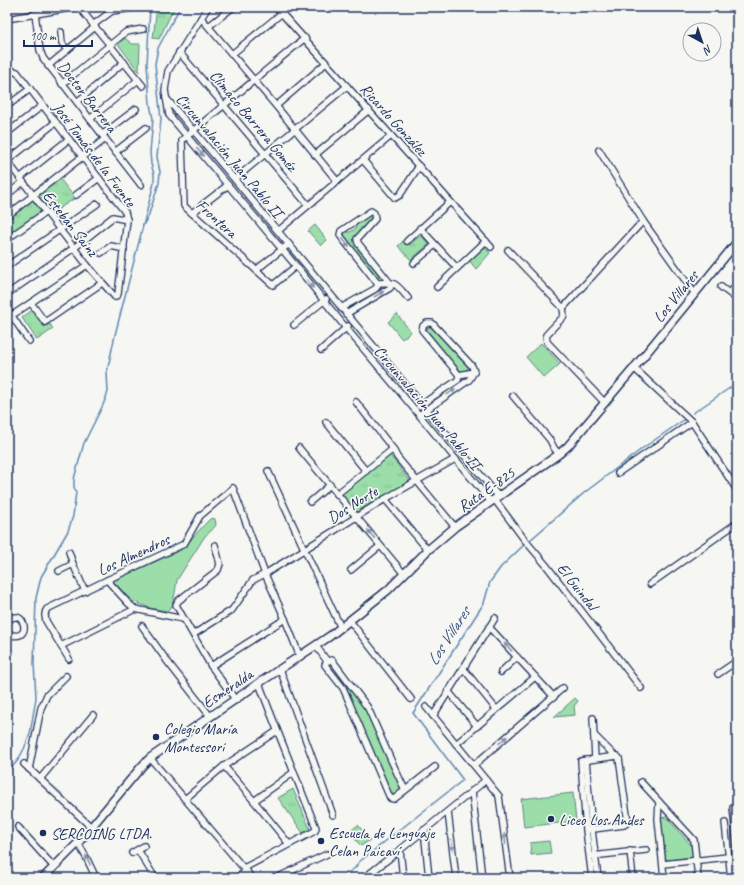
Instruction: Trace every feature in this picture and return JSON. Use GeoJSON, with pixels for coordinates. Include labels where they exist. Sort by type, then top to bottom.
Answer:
{"type":"FeatureCollection","features":[{"type":"Feature","properties":{"kind":"main road","name":"Los Villares"},"geometry":{"type":"LineString","coordinates":[[545,464],[568,446],[737,242]]}},
{"type":"Feature","properties":{"kind":"main road","name":"Ruta E-825"},"geometry":{"type":"LineString","coordinates":[[443,537],[545,464]]}},
{"type":"Feature","properties":{"kind":"main road","name":"Esmeralda"},"geometry":{"type":"LineString","coordinates":[[43,878],[78,843],[150,758],[341,628],[388,590],[443,537]]}},
{"type":"Feature","properties":{"kind":"street"},"geometry":{"type":"LineString","coordinates":[[48,66],[112,11],[140,7]]}},
{"type":"Feature","properties":{"kind":"street"},"geometry":{"type":"LineString","coordinates":[[166,97],[165,90],[168,71],[208,7]]}},
{"type":"Feature","properties":{"kind":"street"},"geometry":{"type":"LineString","coordinates":[[208,26],[233,7]]}},
{"type":"Feature","properties":{"kind":"street","name":"Ricardo González"},"geometry":{"type":"LineString","coordinates":[[276,7],[491,247]]}},
{"type":"Feature","properties":{"kind":"street"},"geometry":{"type":"LineString","coordinates":[[7,19],[81,8],[143,86]]}},
{"type":"Feature","properties":{"kind":"street"},"geometry":{"type":"LineString","coordinates":[[232,54],[282,13]]}},
{"type":"Feature","properties":{"kind":"street","name":"Doctor Barrera"},"geometry":{"type":"LineString","coordinates":[[35,14],[40,50],[43,58],[141,185]]}},
{"type":"Feature","properties":{"kind":"street"},"geometry":{"type":"LineString","coordinates":[[201,18],[276,106],[337,181]]}},
{"type":"Feature","properties":{"kind":"street"},"geometry":{"type":"LineString","coordinates":[[62,84],[126,32],[144,29]]}},
{"type":"Feature","properties":{"kind":"street"},"geometry":{"type":"LineString","coordinates":[[61,32],[62,44],[67,50]]}},
{"type":"Feature","properties":{"kind":"street"},"geometry":{"type":"LineString","coordinates":[[190,133],[305,38]]}},
{"type":"Feature","properties":{"kind":"street","name":"Climaco Barrera Goméz"},"geometry":{"type":"LineString","coordinates":[[179,52],[308,204]]}},
{"type":"Feature","properties":{"kind":"street"},"geometry":{"type":"LineString","coordinates":[[76,102],[124,62]]}},
{"type":"Feature","properties":{"kind":"street"},"geometry":{"type":"LineString","coordinates":[[276,106],[326,63]]}},
{"type":"Feature","properties":{"kind":"street"},"geometry":{"type":"LineString","coordinates":[[7,78],[10,71]]}},
{"type":"Feature","properties":{"kind":"street","name":"José Tomás de la Fuente"},"geometry":{"type":"LineString","coordinates":[[10,71],[17,72],[125,212],[127,220],[118,294]]}},
{"type":"Feature","properties":{"kind":"street"},"geometry":{"type":"LineString","coordinates":[[90,119],[138,80]]}},
{"type":"Feature","properties":{"kind":"street"},"geometry":{"type":"LineString","coordinates":[[235,179],[347,86]]}},
{"type":"Feature","properties":{"kind":"street"},"geometry":{"type":"LineString","coordinates":[[7,106],[30,89]]}},
{"type":"Feature","properties":{"kind":"street","name":"Circunvalación Juan Pablo II"},"geometry":{"type":"LineString","coordinates":[[166,97],[228,185],[455,458],[495,500]]}},
{"type":"Feature","properties":{"kind":"street","name":"Circunvalación Juan Pablo II"},"geometry":{"type":"LineString","coordinates":[[166,97],[169,115],[190,133],[235,179],[352,322],[422,404],[495,500]]}},
{"type":"Feature","properties":{"kind":"street"},"geometry":{"type":"LineString","coordinates":[[7,133],[43,105]]}},
{"type":"Feature","properties":{"kind":"street"},"geometry":{"type":"LineString","coordinates":[[7,216],[82,157],[136,109]]}},
{"type":"Feature","properties":{"kind":"street"},"geometry":{"type":"LineString","coordinates":[[315,155],[369,110]]}},
{"type":"Feature","properties":{"kind":"street"},"geometry":{"type":"LineString","coordinates":[[7,161],[56,122]]}},
{"type":"Feature","properties":{"kind":"street"},"geometry":{"type":"LineString","coordinates":[[115,152],[146,128]]}},
{"type":"Feature","properties":{"kind":"street","name":"Frontera"},"geometry":{"type":"LineString","coordinates":[[190,133],[182,140],[184,206],[273,285],[296,266]]}},
{"type":"Feature","properties":{"kind":"street"},"geometry":{"type":"LineString","coordinates":[[278,231],[308,204],[392,136]]}},
{"type":"Feature","properties":{"kind":"street"},"geometry":{"type":"LineString","coordinates":[[7,194],[69,139]]}},
{"type":"Feature","properties":{"kind":"street"},"geometry":{"type":"LineString","coordinates":[[599,150],[643,221],[695,294]]}},
{"type":"Feature","properties":{"kind":"street"},"geometry":{"type":"LineString","coordinates":[[363,160],[394,198],[400,195],[418,166]]}},
{"type":"Feature","properties":{"kind":"street","name":"Esteban Sainz"},"geometry":{"type":"LineString","coordinates":[[7,161],[102,283],[115,297],[118,294]]}},
{"type":"Feature","properties":{"kind":"street"},"geometry":{"type":"LineString","coordinates":[[76,195],[99,178]]}},
{"type":"Feature","properties":{"kind":"street"},"geometry":{"type":"LineString","coordinates":[[192,213],[228,185]]}},
{"type":"Feature","properties":{"kind":"street"},"geometry":{"type":"LineString","coordinates":[[407,241],[450,202]]}},
{"type":"Feature","properties":{"kind":"street"},"geometry":{"type":"LineString","coordinates":[[7,266],[97,204]]}},
{"type":"Feature","properties":{"kind":"street"},"geometry":{"type":"LineString","coordinates":[[377,283],[340,234],[341,231],[371,211],[374,213],[375,219],[357,239],[358,243],[390,282],[395,284],[408,298]]}},
{"type":"Feature","properties":{"kind":"street"},"geometry":{"type":"LineString","coordinates":[[7,239],[46,212]]}},
{"type":"Feature","properties":{"kind":"street"},"geometry":{"type":"LineString","coordinates":[[7,294],[74,248],[113,217],[127,220]]}},
{"type":"Feature","properties":{"kind":"street"},"geometry":{"type":"LineString","coordinates":[[563,308],[643,221]]}},
{"type":"Feature","properties":{"kind":"street"},"geometry":{"type":"LineString","coordinates":[[420,228],[457,268]]}},
{"type":"Feature","properties":{"kind":"street"},"geometry":{"type":"LineString","coordinates":[[437,287],[486,242]]}},
{"type":"Feature","properties":{"kind":"street"},"geometry":{"type":"LineString","coordinates":[[256,270],[289,244]]}},
{"type":"Feature","properties":{"kind":"street"},"geometry":{"type":"LineString","coordinates":[[414,263],[435,244]]}},
{"type":"Feature","properties":{"kind":"street"},"geometry":{"type":"LineString","coordinates":[[101,253],[111,246],[124,248]]}},
{"type":"Feature","properties":{"kind":"street"},"geometry":{"type":"LineString","coordinates":[[508,250],[563,308],[564,316],[546,336],[547,342],[605,403]]}},
{"type":"Feature","properties":{"kind":"street"},"geometry":{"type":"LineString","coordinates":[[12,316],[87,265]]}},
{"type":"Feature","properties":{"kind":"street"},"geometry":{"type":"LineString","coordinates":[[377,283],[390,282]]}},
{"type":"Feature","properties":{"kind":"street"},"geometry":{"type":"LineString","coordinates":[[346,314],[390,288],[390,282]]}},
{"type":"Feature","properties":{"kind":"street"},"geometry":{"type":"LineString","coordinates":[[31,303],[45,322],[102,283]]}},
{"type":"Feature","properties":{"kind":"street"},"geometry":{"type":"LineString","coordinates":[[341,308],[375,289],[377,287],[377,283]]}},
{"type":"Feature","properties":{"kind":"street"},"geometry":{"type":"LineString","coordinates":[[730,294],[737,284]]}},
{"type":"Feature","properties":{"kind":"street"},"geometry":{"type":"LineString","coordinates":[[721,287],[737,299]]}},
{"type":"Feature","properties":{"kind":"street"},"geometry":{"type":"LineString","coordinates":[[294,326],[331,295]]}},
{"type":"Feature","properties":{"kind":"street"},"geometry":{"type":"LineString","coordinates":[[7,309],[29,341]]}},
{"type":"Feature","properties":{"kind":"street"},"geometry":{"type":"LineString","coordinates":[[321,350],[352,322]]}},
{"type":"Feature","properties":{"kind":"street"},"geometry":{"type":"LineString","coordinates":[[459,375],[422,330],[423,326],[427,323],[432,323],[472,366],[474,372]]}},
{"type":"Feature","properties":{"kind":"street"},"geometry":{"type":"LineString","coordinates":[[634,368],[692,422],[737,490]]}},
{"type":"Feature","properties":{"kind":"street"},"geometry":{"type":"LineString","coordinates":[[459,375],[474,372]]}},
{"type":"Feature","properties":{"kind":"street"},"geometry":{"type":"LineString","coordinates":[[419,415],[469,380],[474,372]]}},
{"type":"Feature","properties":{"kind":"street"},"geometry":{"type":"LineString","coordinates":[[415,410],[458,380],[459,375]]}},
{"type":"Feature","properties":{"kind":"street"},"geometry":{"type":"LineString","coordinates":[[513,396],[550,440],[559,454]]}},
{"type":"Feature","properties":{"kind":"street"},"geometry":{"type":"LineString","coordinates":[[356,402],[393,449],[396,457],[415,481],[455,527]]}},
{"type":"Feature","properties":{"kind":"street"},"geometry":{"type":"LineString","coordinates":[[326,422],[366,471]]}},
{"type":"Feature","properties":{"kind":"street"},"geometry":{"type":"LineString","coordinates":[[618,473],[692,422]]}},
{"type":"Feature","properties":{"kind":"street"},"geometry":{"type":"LineString","coordinates":[[299,448],[404,574]]}},
{"type":"Feature","properties":{"kind":"street"},"geometry":{"type":"LineString","coordinates":[[337,494],[393,449]]}},
{"type":"Feature","properties":{"kind":"street","name":"Dos Norte"},"geometry":{"type":"LineString","coordinates":[[194,634],[232,610],[253,580],[265,574],[356,516],[455,458]]}},
{"type":"Feature","properties":{"kind":"street"},"geometry":{"type":"LineString","coordinates":[[268,471],[341,628]]}},
{"type":"Feature","properties":{"kind":"street"},"geometry":{"type":"LineString","coordinates":[[310,502],[330,485]]}},
{"type":"Feature","properties":{"kind":"street","name":"Los Almendros"},"geometry":{"type":"LineString","coordinates":[[61,646],[44,616],[47,609],[184,544],[200,516],[233,488],[265,574]]}},
{"type":"Feature","properties":{"kind":"street"},"geometry":{"type":"LineString","coordinates":[[385,499],[428,550]]}},
{"type":"Feature","properties":{"kind":"street","name":"El Guindal"},"geometry":{"type":"LineString","coordinates":[[495,500],[526,542],[641,688]]}},
{"type":"Feature","properties":{"kind":"street"},"geometry":{"type":"LineString","coordinates":[[650,584],[737,523]]}},
{"type":"Feature","properties":{"kind":"street"},"geometry":{"type":"LineString","coordinates":[[215,545],[220,564],[218,570],[178,600],[176,605],[211,666],[235,699]]}},
{"type":"Feature","properties":{"kind":"street"},"geometry":{"type":"LineString","coordinates":[[352,570],[380,546]]}},
{"type":"Feature","properties":{"kind":"street"},"geometry":{"type":"LineString","coordinates":[[69,552],[85,591]]}},
{"type":"Feature","properties":{"kind":"street"},"geometry":{"type":"LineString","coordinates":[[58,571],[73,564]]}},
{"type":"Feature","properties":{"kind":"street"},"geometry":{"type":"LineString","coordinates":[[265,574],[300,657]]}},
{"type":"Feature","properties":{"kind":"street"},"geometry":{"type":"LineString","coordinates":[[107,580],[135,610],[183,619]]}},
{"type":"Feature","properties":{"kind":"street"},"geometry":{"type":"LineString","coordinates":[[68,659],[61,646],[135,610]]}},
{"type":"Feature","properties":{"kind":"street"},"geometry":{"type":"LineString","coordinates":[[7,622],[9,619],[18,618],[24,625],[20,635],[15,636],[8,633]]}},
{"type":"Feature","properties":{"kind":"street"},"geometry":{"type":"LineString","coordinates":[[433,716],[495,618]]}},
{"type":"Feature","properties":{"kind":"street"},"geometry":{"type":"LineString","coordinates":[[211,666],[285,619]]}},
{"type":"Feature","properties":{"kind":"street"},"geometry":{"type":"LineString","coordinates":[[350,621],[410,699]]}},
{"type":"Feature","properties":{"kind":"street"},"geometry":{"type":"LineString","coordinates":[[142,626],[210,716]]}},
{"type":"Feature","properties":{"kind":"street"},"geometry":{"type":"LineString","coordinates":[[489,627],[554,696]]}},
{"type":"Feature","properties":{"kind":"street"},"geometry":{"type":"LineString","coordinates":[[316,646],[327,661],[325,665],[343,688],[347,696],[390,798],[394,799],[435,767]]}},
{"type":"Feature","properties":{"kind":"street"},"geometry":{"type":"LineString","coordinates":[[501,672],[517,657]]}},
{"type":"Feature","properties":{"kind":"street"},"geometry":{"type":"LineString","coordinates":[[327,661],[332,660],[368,708],[390,760],[405,790]]}},
{"type":"Feature","properties":{"kind":"street"},"geometry":{"type":"LineString","coordinates":[[718,674],[737,661]]}},
{"type":"Feature","properties":{"kind":"street"},"geometry":{"type":"LineString","coordinates":[[463,668],[496,709]]}},
{"type":"Feature","properties":{"kind":"street"},"geometry":{"type":"LineString","coordinates":[[280,669],[333,815]]}},
{"type":"Feature","properties":{"kind":"street"},"geometry":{"type":"LineString","coordinates":[[29,769],[41,708],[47,695],[66,676]]}},
{"type":"Feature","properties":{"kind":"street"},"geometry":{"type":"LineString","coordinates":[[456,744],[535,677]]}},
{"type":"Feature","properties":{"kind":"street"},"geometry":{"type":"LineString","coordinates":[[236,878],[246,870],[288,844],[315,831],[316,828],[259,683]]}},
{"type":"Feature","properties":{"kind":"street"},"geometry":{"type":"LineString","coordinates":[[343,688],[349,683]]}},
{"type":"Feature","properties":{"kind":"street"},"geometry":{"type":"LineString","coordinates":[[474,765],[564,688]]}},
{"type":"Feature","properties":{"kind":"street"},"geometry":{"type":"LineString","coordinates":[[448,691],[477,726]]}},
{"type":"Feature","properties":{"kind":"street"},"geometry":{"type":"LineString","coordinates":[[426,707],[499,796],[510,878]]}},
{"type":"Feature","properties":{"kind":"street"},"geometry":{"type":"LineString","coordinates":[[40,779],[93,715]]}},
{"type":"Feature","properties":{"kind":"street"},"geometry":{"type":"LineString","coordinates":[[593,718],[595,759]]}},
{"type":"Feature","properties":{"kind":"street"},"geometry":{"type":"LineString","coordinates":[[185,799],[224,766],[277,731]]}},
{"type":"Feature","properties":{"kind":"street"},"geometry":{"type":"LineString","coordinates":[[589,830],[624,825],[628,822],[619,758],[615,756],[594,735]]}},
{"type":"Feature","properties":{"kind":"street"},"geometry":{"type":"LineString","coordinates":[[592,878],[592,856],[583,760],[615,756]]}},
{"type":"Feature","properties":{"kind":"street"},"geometry":{"type":"LineString","coordinates":[[150,758],[252,878]]}},
{"type":"Feature","properties":{"kind":"street"},"geometry":{"type":"LineString","coordinates":[[24,764],[91,827]]}},
{"type":"Feature","properties":{"kind":"street"},"geometry":{"type":"LineString","coordinates":[[224,766],[288,844]]}},
{"type":"Feature","properties":{"kind":"street"},"geometry":{"type":"LineString","coordinates":[[254,801],[294,772]]}},
{"type":"Feature","properties":{"kind":"street"},"geometry":{"type":"LineString","coordinates":[[364,878],[486,780]]}},
{"type":"Feature","properties":{"kind":"street"},"geometry":{"type":"LineString","coordinates":[[641,782],[694,840],[698,878]]}},
{"type":"Feature","properties":{"kind":"street"},"geometry":{"type":"LineString","coordinates":[[472,791],[482,878]]}},
{"type":"Feature","properties":{"kind":"street"},"geometry":{"type":"LineString","coordinates":[[659,802],[658,819],[664,878]]}},
{"type":"Feature","properties":{"kind":"street"},"geometry":{"type":"LineString","coordinates":[[733,808],[737,845]]}},
{"type":"Feature","properties":{"kind":"street"},"geometry":{"type":"LineString","coordinates":[[658,819],[666,810]]}},
{"type":"Feature","properties":{"kind":"street"},"geometry":{"type":"LineString","coordinates":[[448,812],[456,878]]}},
{"type":"Feature","properties":{"kind":"street"},"geometry":{"type":"LineString","coordinates":[[725,823],[731,878]]}},
{"type":"Feature","properties":{"kind":"street"},"geometry":{"type":"LineString","coordinates":[[18,827],[54,867]]}},
{"type":"Feature","properties":{"kind":"street"},"geometry":{"type":"LineString","coordinates":[[424,830],[429,878]]}},
{"type":"Feature","properties":{"kind":"street"},"geometry":{"type":"LineString","coordinates":[[78,843],[96,878]]}},
{"type":"Feature","properties":{"kind":"street"},"geometry":{"type":"LineString","coordinates":[[132,853],[144,846]]}},
{"type":"Feature","properties":{"kind":"street"},"geometry":{"type":"LineString","coordinates":[[138,850],[155,878]]}},
{"type":"Feature","properties":{"kind":"street"},"geometry":{"type":"LineString","coordinates":[[400,850],[404,878]]}},
{"type":"Feature","properties":{"kind":"street"},"geometry":{"type":"LineString","coordinates":[[592,856],[646,850]]}},
{"type":"Feature","properties":{"kind":"street"},"geometry":{"type":"LineString","coordinates":[[630,852],[634,878]]}},
{"type":"Feature","properties":{"kind":"street"},"geometry":{"type":"LineString","coordinates":[[276,878],[327,854]]}},
{"type":"Feature","properties":{"kind":"street"},"geometry":{"type":"LineString","coordinates":[[592,856],[598,878]]}},
{"type":"Feature","properties":{"kind":"street"},"geometry":{"type":"LineString","coordinates":[[663,864],[737,856]]}},
{"type":"Feature","properties":{"kind":"green space"},"geometry":{"type":"Polygon","coordinates":[[[157,7],[176,7],[159,39],[153,38],[157,7]]]}},
{"type":"Feature","properties":{"kind":"green space"},"geometry":{"type":"Polygon","coordinates":[[[125,38],[132,44],[140,44],[139,72],[118,44],[125,38]]]}},
{"type":"Feature","properties":{"kind":"green space"},"geometry":{"type":"Polygon","coordinates":[[[60,179],[75,198],[54,212],[50,208],[7,238],[7,219],[60,179]]]}},
{"type":"Feature","properties":{"kind":"green space"},"geometry":{"type":"Polygon","coordinates":[[[373,214],[373,218],[355,239],[355,243],[380,277],[378,279],[344,235],[346,232],[350,232],[355,229],[357,224],[373,214]]]}},
{"type":"Feature","properties":{"kind":"green space"},"geometry":{"type":"Polygon","coordinates":[[[315,225],[327,240],[321,246],[308,231],[315,225]]]}},
{"type":"Feature","properties":{"kind":"green space"},"geometry":{"type":"Polygon","coordinates":[[[421,235],[429,244],[411,260],[398,246],[404,240],[409,245],[421,235]]]}},
{"type":"Feature","properties":{"kind":"green space"},"geometry":{"type":"Polygon","coordinates":[[[483,247],[490,253],[476,269],[469,260],[483,247]]]}},
{"type":"Feature","properties":{"kind":"green space"},"geometry":{"type":"Polygon","coordinates":[[[32,310],[44,327],[50,324],[53,329],[37,340],[22,318],[32,310]]]}},
{"type":"Feature","properties":{"kind":"green space"},"geometry":{"type":"Polygon","coordinates":[[[397,314],[411,332],[402,339],[388,322],[397,314]]]}},
{"type":"Feature","properties":{"kind":"green space"},"geometry":{"type":"Polygon","coordinates":[[[431,327],[468,367],[463,374],[426,329],[431,327]]]}},
{"type":"Feature","properties":{"kind":"green space"},"geometry":{"type":"Polygon","coordinates":[[[541,343],[560,364],[544,378],[526,357],[541,343]]]}},
{"type":"Feature","properties":{"kind":"green space"},"geometry":{"type":"Polygon","coordinates":[[[389,454],[410,481],[355,513],[339,493],[389,454]]]}},
{"type":"Feature","properties":{"kind":"green space"},"geometry":{"type":"Polygon","coordinates":[[[211,518],[215,519],[216,525],[205,536],[177,580],[172,606],[167,611],[150,608],[132,601],[113,581],[181,550],[211,518]]]}},
{"type":"Feature","properties":{"kind":"green space"},"geometry":{"type":"Polygon","coordinates":[[[349,685],[368,710],[403,789],[394,796],[392,796],[346,688],[349,685]]]}},
{"type":"Feature","properties":{"kind":"green space"},"geometry":{"type":"Polygon","coordinates":[[[575,698],[578,701],[574,706],[575,715],[554,717],[575,698]]]}},
{"type":"Feature","properties":{"kind":"green space"},"geometry":{"type":"Polygon","coordinates":[[[293,789],[310,829],[303,833],[278,798],[293,789]]]}},
{"type":"Feature","properties":{"kind":"green space"},"geometry":{"type":"Polygon","coordinates":[[[573,793],[576,821],[524,827],[521,799],[573,793]]]}},
{"type":"Feature","properties":{"kind":"green space"},"geometry":{"type":"Polygon","coordinates":[[[666,817],[691,845],[693,857],[666,860],[660,818],[666,817]]]}},
{"type":"Feature","properties":{"kind":"green space"},"geometry":{"type":"Polygon","coordinates":[[[358,825],[370,840],[361,846],[349,832],[358,825]]]}},
{"type":"Feature","properties":{"kind":"green space"},"geometry":{"type":"Polygon","coordinates":[[[549,841],[551,853],[531,855],[530,843],[549,841]]]}},
{"type":"Feature","properties":{"kind":"waterway"},"geometry":{"type":"LineString","coordinates":[[7,773],[18,760],[30,734],[36,698],[34,663],[36,598],[41,577],[68,531],[73,516],[76,492],[74,487],[74,479],[84,443],[108,392],[107,372],[115,335],[154,183],[150,152],[153,119],[150,104],[147,64],[150,7]]}},
{"type":"Feature","properties":{"kind":"waterway"},"geometry":{"type":"LineString","coordinates":[[143,225],[148,217],[159,183],[160,172],[157,157],[161,119],[155,64],[158,48],[180,7]]}},
{"type":"Feature","properties":{"kind":"waterway"},"geometry":{"type":"LineString","coordinates":[[693,413],[737,383]]}},
{"type":"Feature","properties":{"kind":"waterway","name":"Los Villares"},"geometry":{"type":"LineString","coordinates":[[529,541],[584,493],[643,448],[685,419]]}},
{"type":"Feature","properties":{"kind":"waterway","name":"Los Villares"},"geometry":{"type":"LineString","coordinates":[[340,878],[355,868],[359,862],[463,780],[413,713],[484,603],[490,582],[501,567],[526,543]]}},
{"type":"Feature","properties":{"kind":"place","name":"Colegio María Montessori"},"geometry":{"type":"Point","coordinates":[156,737]}},
{"type":"Feature","properties":{"kind":"place","name":"Liceo Los Andes"},"geometry":{"type":"Point","coordinates":[551,819]}},
{"type":"Feature","properties":{"kind":"place","name":"SERCOING LTDA."},"geometry":{"type":"Point","coordinates":[43,833]}},
{"type":"Feature","properties":{"kind":"place","name":"Escuela de Lenguaje Celan Paicaví"},"geometry":{"type":"Point","coordinates":[321,841]}}]}
